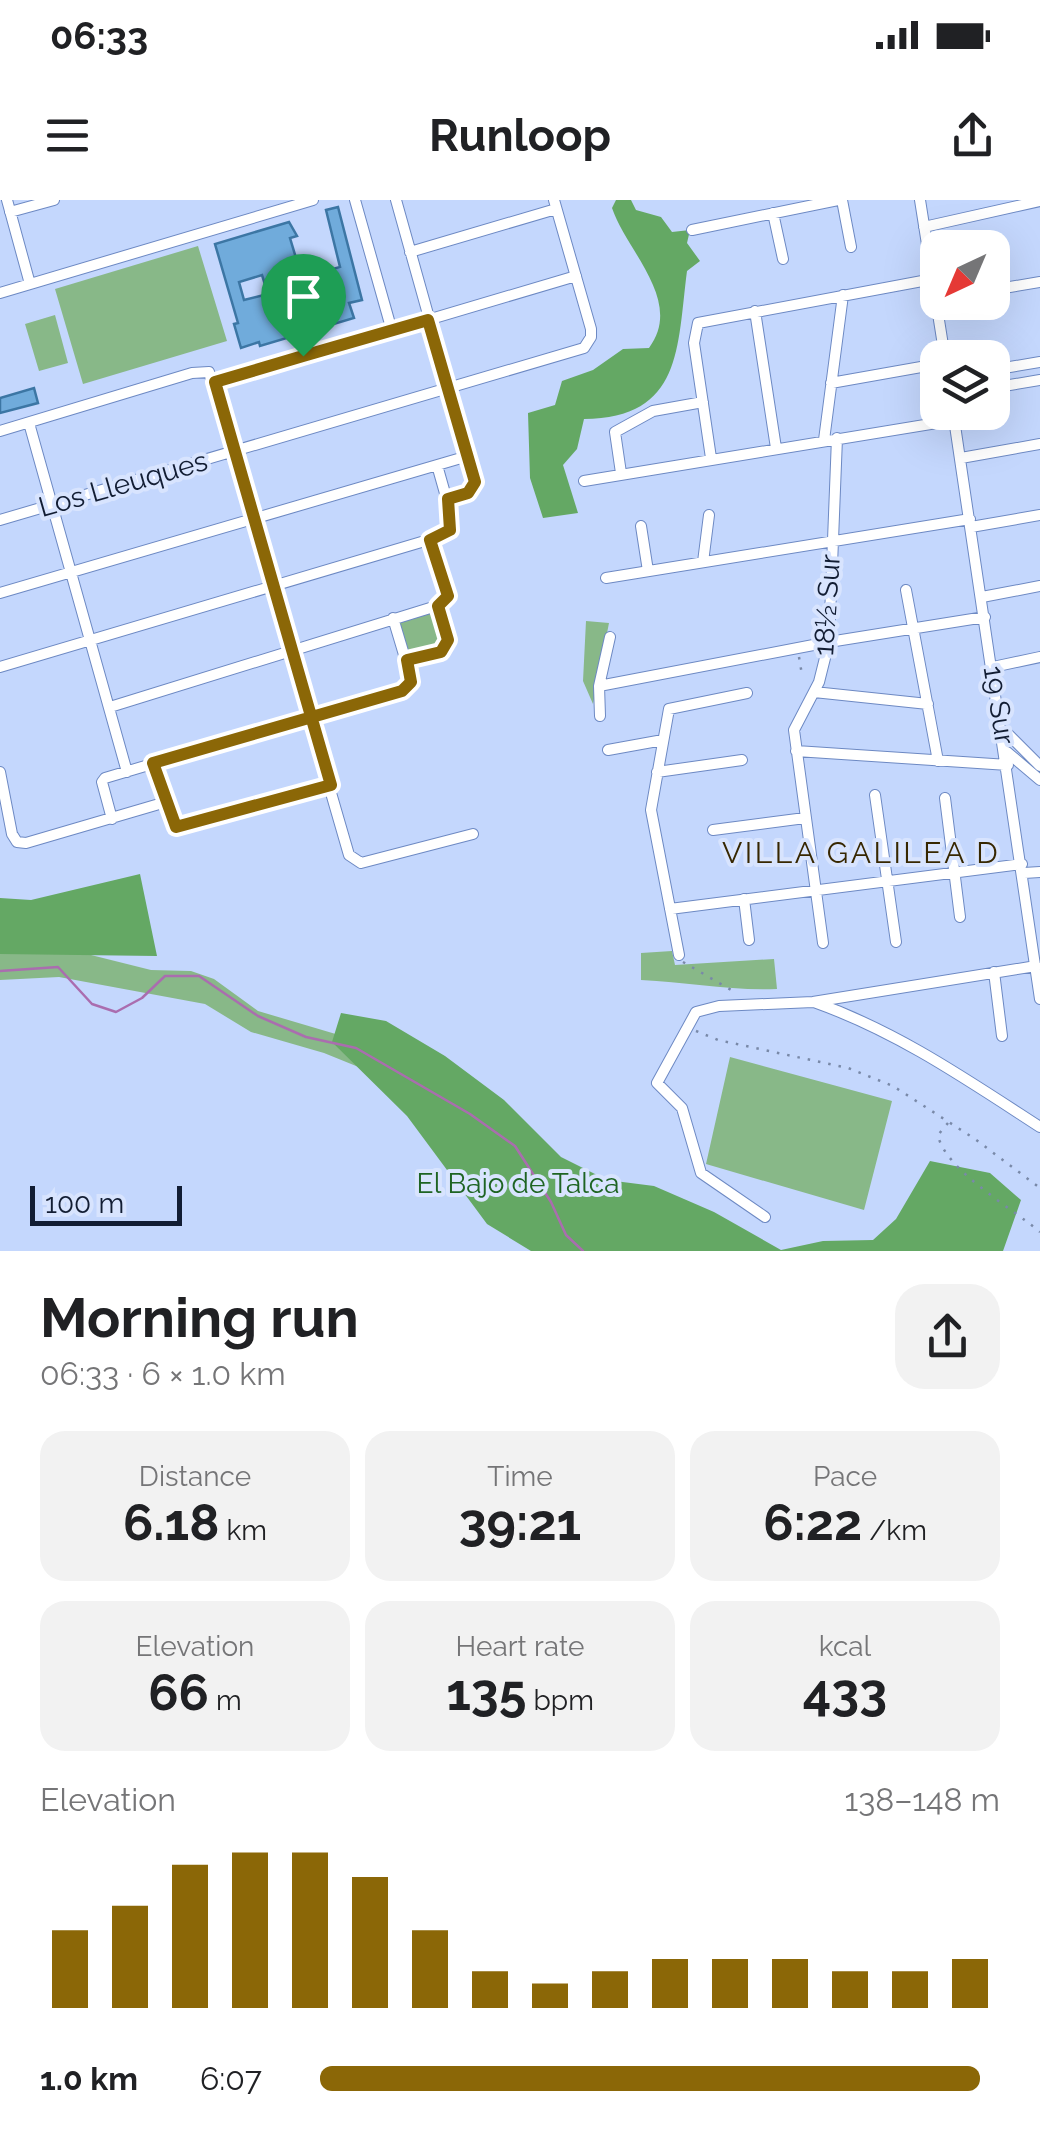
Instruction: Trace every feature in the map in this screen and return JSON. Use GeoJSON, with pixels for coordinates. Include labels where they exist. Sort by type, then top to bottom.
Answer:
{"type":"FeatureCollection","features":[{"type":"Feature","properties":{"kind":"street"},"geometry":{"type":"LineString","coordinates":[[30,284],[8,206],[54,200]]}},
{"type":"Feature","properties":{"kind":"street"},"geometry":{"type":"LineString","coordinates":[[0,293],[313,200]]}},
{"type":"Feature","properties":{"kind":"street"},"geometry":{"type":"LineString","coordinates":[[355,200],[392,331]]}},
{"type":"Feature","properties":{"kind":"street"},"geometry":{"type":"LineString","coordinates":[[396,200],[474,488],[448,499]]}},
{"type":"Feature","properties":{"kind":"street"},"geometry":{"type":"LineString","coordinates":[[692,230],[840,200],[851,247]]}},
{"type":"Feature","properties":{"kind":"street"},"geometry":{"type":"LineString","coordinates":[[920,200],[924,230]]}},
{"type":"Feature","properties":{"kind":"street"},"geometry":{"type":"LineString","coordinates":[[924,227],[1040,201]]}},
{"type":"Feature","properties":{"kind":"street"},"geometry":{"type":"LineString","coordinates":[[215,382],[576,276],[555,204],[410,252]]}},
{"type":"Feature","properties":{"kind":"street"},"geometry":{"type":"LineString","coordinates":[[773,213],[783,259]]}},
{"type":"Feature","properties":{"kind":"street","name":"Los Lleuques"},"geometry":{"type":"LineString","coordinates":[[0,520],[576,351],[589,342],[591,329],[576,276]]}},
{"type":"Feature","properties":{"kind":"street"},"geometry":{"type":"LineString","coordinates":[[711,458],[694,328],[704,320],[920,281]]}},
{"type":"Feature","properties":{"kind":"street"},"geometry":{"type":"LineString","coordinates":[[1010,287],[1040,282]]}},
{"type":"Feature","properties":{"kind":"street","name":"18½ Sur"},"geometry":{"type":"LineString","coordinates":[[823,943],[794,726],[814,692],[829,642],[831,383],[842,295]]}},
{"type":"Feature","properties":{"kind":"street"},"geometry":{"type":"LineString","coordinates":[[755,311],[776,448]]}},
{"type":"Feature","properties":{"kind":"street"},"geometry":{"type":"LineString","coordinates":[[1010,367],[1040,362]]}},
{"type":"Feature","properties":{"kind":"street"},"geometry":{"type":"LineString","coordinates":[[831,383],[920,367]]}},
{"type":"Feature","properties":{"kind":"street"},"geometry":{"type":"LineString","coordinates":[[0,431],[192,373],[209,372],[354,860],[360,864],[474,834]]}},
{"type":"Feature","properties":{"kind":"street"},"geometry":{"type":"LineString","coordinates":[[1010,385],[1040,380]]}},
{"type":"Feature","properties":{"kind":"street"},"geometry":{"type":"LineString","coordinates":[[620,473],[615,432],[653,412],[703,402]]}},
{"type":"Feature","properties":{"kind":"street"},"geometry":{"type":"LineString","coordinates":[[29,423],[127,772]]}},
{"type":"Feature","properties":{"kind":"street"},"geometry":{"type":"LineString","coordinates":[[584,482],[920,423]]}},
{"type":"Feature","properties":{"kind":"street","name":"19 Sur"},"geometry":{"type":"LineString","coordinates":[[956,430],[1040,998]]}},
{"type":"Feature","properties":{"kind":"street"},"geometry":{"type":"LineString","coordinates":[[960,458],[1040,444]]}},
{"type":"Feature","properties":{"kind":"street"},"geometry":{"type":"LineString","coordinates":[[0,593],[468,456]]}},
{"type":"Feature","properties":{"kind":"street"},"geometry":{"type":"LineString","coordinates":[[0,667],[430,540],[450,530],[448,499],[437,465]]}},
{"type":"Feature","properties":{"kind":"street"},"geometry":{"type":"LineString","coordinates":[[703,562],[709,515]]}},
{"type":"Feature","properties":{"kind":"street"},"geometry":{"type":"LineString","coordinates":[[606,578],[831,542],[1040,515]]}},
{"type":"Feature","properties":{"kind":"street"},"geometry":{"type":"LineString","coordinates":[[641,526],[648,571]]}},
{"type":"Feature","properties":{"kind":"street"},"geometry":{"type":"LineString","coordinates":[[407,660],[446,648],[448,640],[430,540]]}},
{"type":"Feature","properties":{"kind":"street"},"geometry":{"type":"LineString","coordinates":[[982,598],[1040,586]]}},
{"type":"Feature","properties":{"kind":"street"},"geometry":{"type":"LineString","coordinates":[[906,590],[938,761]]}},
{"type":"Feature","properties":{"kind":"street"},"geometry":{"type":"LineString","coordinates":[[110,707],[442,603]]}},
{"type":"Feature","properties":{"kind":"street"},"geometry":{"type":"LineString","coordinates":[[600,686],[798,654],[829,642],[986,617]]}},
{"type":"Feature","properties":{"kind":"street"},"geometry":{"type":"LineString","coordinates":[[112,819],[102,782],[153,763],[402,691],[411,682],[393,618]]}},
{"type":"Feature","properties":{"kind":"street"},"geometry":{"type":"LineString","coordinates":[[600,716],[600,686],[610,638]]}},
{"type":"Feature","properties":{"kind":"street"},"geometry":{"type":"LineString","coordinates":[[993,666],[1040,657]]}},
{"type":"Feature","properties":{"kind":"street"},"geometry":{"type":"LineString","coordinates":[[814,692],[928,704]]}},
{"type":"Feature","properties":{"kind":"street"},"geometry":{"type":"LineString","coordinates":[[681,960],[651,810],[669,710],[747,693]]}},
{"type":"Feature","properties":{"kind":"street"},"geometry":{"type":"LineString","coordinates":[[1002,724],[1014,744],[1040,766]]}},
{"type":"Feature","properties":{"kind":"street"},"geometry":{"type":"LineString","coordinates":[[608,750],[664,740]]}},
{"type":"Feature","properties":{"kind":"street"},"geometry":{"type":"LineString","coordinates":[[796,751],[1008,766]]}},
{"type":"Feature","properties":{"kind":"street"},"geometry":{"type":"LineString","coordinates":[[1006,752],[1040,780]]}},
{"type":"Feature","properties":{"kind":"street"},"geometry":{"type":"LineString","coordinates":[[657,772],[742,760]]}},
{"type":"Feature","properties":{"kind":"street"},"geometry":{"type":"LineString","coordinates":[[153,763],[176,827],[331,785]]}},
{"type":"Feature","properties":{"kind":"street"},"geometry":{"type":"LineString","coordinates":[[0,772],[17,842],[166,802]]}},
{"type":"Feature","properties":{"kind":"street"},"geometry":{"type":"LineString","coordinates":[[875,795],[896,942]]}},
{"type":"Feature","properties":{"kind":"street"},"geometry":{"type":"LineString","coordinates":[[945,798],[960,917]]}},
{"type":"Feature","properties":{"kind":"street"},"geometry":{"type":"LineString","coordinates":[[713,830],[805,818]]}},
{"type":"Feature","properties":{"kind":"street"},"geometry":{"type":"LineString","coordinates":[[670,909],[954,872],[1040,872]]}},
{"type":"Feature","properties":{"kind":"street"},"geometry":{"type":"LineString","coordinates":[[744,898],[750,940]]}},
{"type":"Feature","properties":{"kind":"street"},"geometry":{"type":"LineString","coordinates":[[765,1217],[701,1174],[682,1108],[657,1084],[696,1012],[719,1006],[813,1002],[1036,966]]}},
{"type":"Feature","properties":{"kind":"street"},"geometry":{"type":"LineString","coordinates":[[994,972],[1002,1036]]}},
{"type":"Feature","properties":{"kind":"street"},"geometry":{"type":"LineString","coordinates":[[813,1002],[868,1021],[927,1052],[1040,1127]]}},
{"type":"Feature","properties":{"kind":"path"},"geometry":{"type":"LineString","coordinates":[[802,675],[798,654],[826,657]]}},
{"type":"Feature","properties":{"kind":"path"},"geometry":{"type":"LineString","coordinates":[[681,960],[733,991]]}},
{"type":"Feature","properties":{"kind":"path"},"geometry":{"type":"LineString","coordinates":[[686,1026],[718,1040],[848,1068],[893,1086],[1040,1188]]}},
{"type":"Feature","properties":{"kind":"path"},"geometry":{"type":"LineString","coordinates":[[949,1122],[938,1135],[940,1148],[977,1183],[1040,1232]]}},
{"type":"Feature","properties":{"kind":"green space"},"geometry":{"type":"Polygon","coordinates":[[[616,200],[631,200],[636,210],[661,217],[672,232],[690,230],[687,243],[700,261],[687,271],[681,326],[669,373],[657,392],[640,406],[616,415],[584,419],[577,449],[563,465],[578,513],[543,518],[530,478],[528,413],[555,405],[562,381],[593,370],[623,349],[649,348],[658,330],[657,295],[619,225],[612,208],[616,200]]]}},
{"type":"Feature","properties":{"kind":"green space"},"geometry":{"type":"Polygon","coordinates":[[[198,246],[227,341],[83,384],[55,289],[198,246]]]}},
{"type":"Feature","properties":{"kind":"green space"},"geometry":{"type":"Polygon","coordinates":[[[55,315],[68,363],[39,371],[25,324],[55,315]]]}},
{"type":"Feature","properties":{"kind":"green space"},"geometry":{"type":"Polygon","coordinates":[[[437,606],[446,648],[407,660],[393,618],[437,606]]]}},
{"type":"Feature","properties":{"kind":"green space"},"geometry":{"type":"Polygon","coordinates":[[[586,621],[609,623],[593,704],[583,681],[586,621]]]}},
{"type":"Feature","properties":{"kind":"green space"},"geometry":{"type":"Polygon","coordinates":[[[140,874],[157,956],[0,954],[0,898],[31,900],[140,874]]]}},
{"type":"Feature","properties":{"kind":"green space"},"geometry":{"type":"Polygon","coordinates":[[[67,949],[151,970],[191,971],[214,979],[258,1011],[366,1043],[403,1085],[324,1053],[251,1032],[205,1004],[59,977],[0,980],[0,951],[67,949]]]}},
{"type":"Feature","properties":{"kind":"green space"},"geometry":{"type":"Polygon","coordinates":[[[672,951],[675,965],[774,959],[777,989],[641,980],[641,953],[672,951]]]}},
{"type":"Feature","properties":{"kind":"green space","name":"El Bajo de Talca"},"geometry":{"type":"Polygon","coordinates":[[[341,1013],[386,1021],[445,1056],[504,1100],[561,1157],[607,1180],[654,1186],[714,1212],[781,1250],[823,1241],[873,1240],[896,1219],[930,1161],[990,1173],[1021,1200],[1003,1251],[531,1251],[487,1224],[407,1116],[332,1042],[341,1013]]]}},
{"type":"Feature","properties":{"kind":"green space"},"geometry":{"type":"Polygon","coordinates":[[[730,1057],[892,1101],[864,1210],[706,1164],[730,1057]]]}},
{"type":"Feature","properties":{"kind":"building"},"geometry":{"type":"Polygon","coordinates":[[[338,207],[362,300],[349,303],[354,318],[241,348],[234,324],[238,323],[215,244],[289,222],[297,236],[290,238],[302,278],[340,267],[326,210],[338,207]],[[262,275],[239,282],[244,300],[268,294],[262,275]]]}},
{"type":"Feature","properties":{"kind":"building"},"geometry":{"type":"Polygon","coordinates":[[[34,388],[38,403],[0,413],[0,398],[34,388]]]}},
{"type":"Feature","properties":{"kind":"waterway"},"geometry":{"type":"LineString","coordinates":[[0,971],[58,967],[92,1004],[116,1012],[142,998],[165,976],[199,976],[258,1016],[306,1037],[356,1048],[470,1114],[515,1146],[551,1202],[566,1235],[583,1251]]}},
{"type":"Feature","properties":{"kind":"district","name":"VILLA GALILEA D"},"geometry":{"type":"Point","coordinates":[861,852]}},
{"type":"Feature","properties":{"kind":"route"},"geometry":{"type":"LineString","coordinates":[[303,356],[215,382],[272,587],[291,648],[310,716],[331,785],[176,827],[153,763],[310,716],[402,691],[411,682],[407,660],[446,648],[448,640],[438,606],[448,596],[430,540],[450,530],[448,499],[468,493],[475,482],[428,320],[303,356]]}}]}
